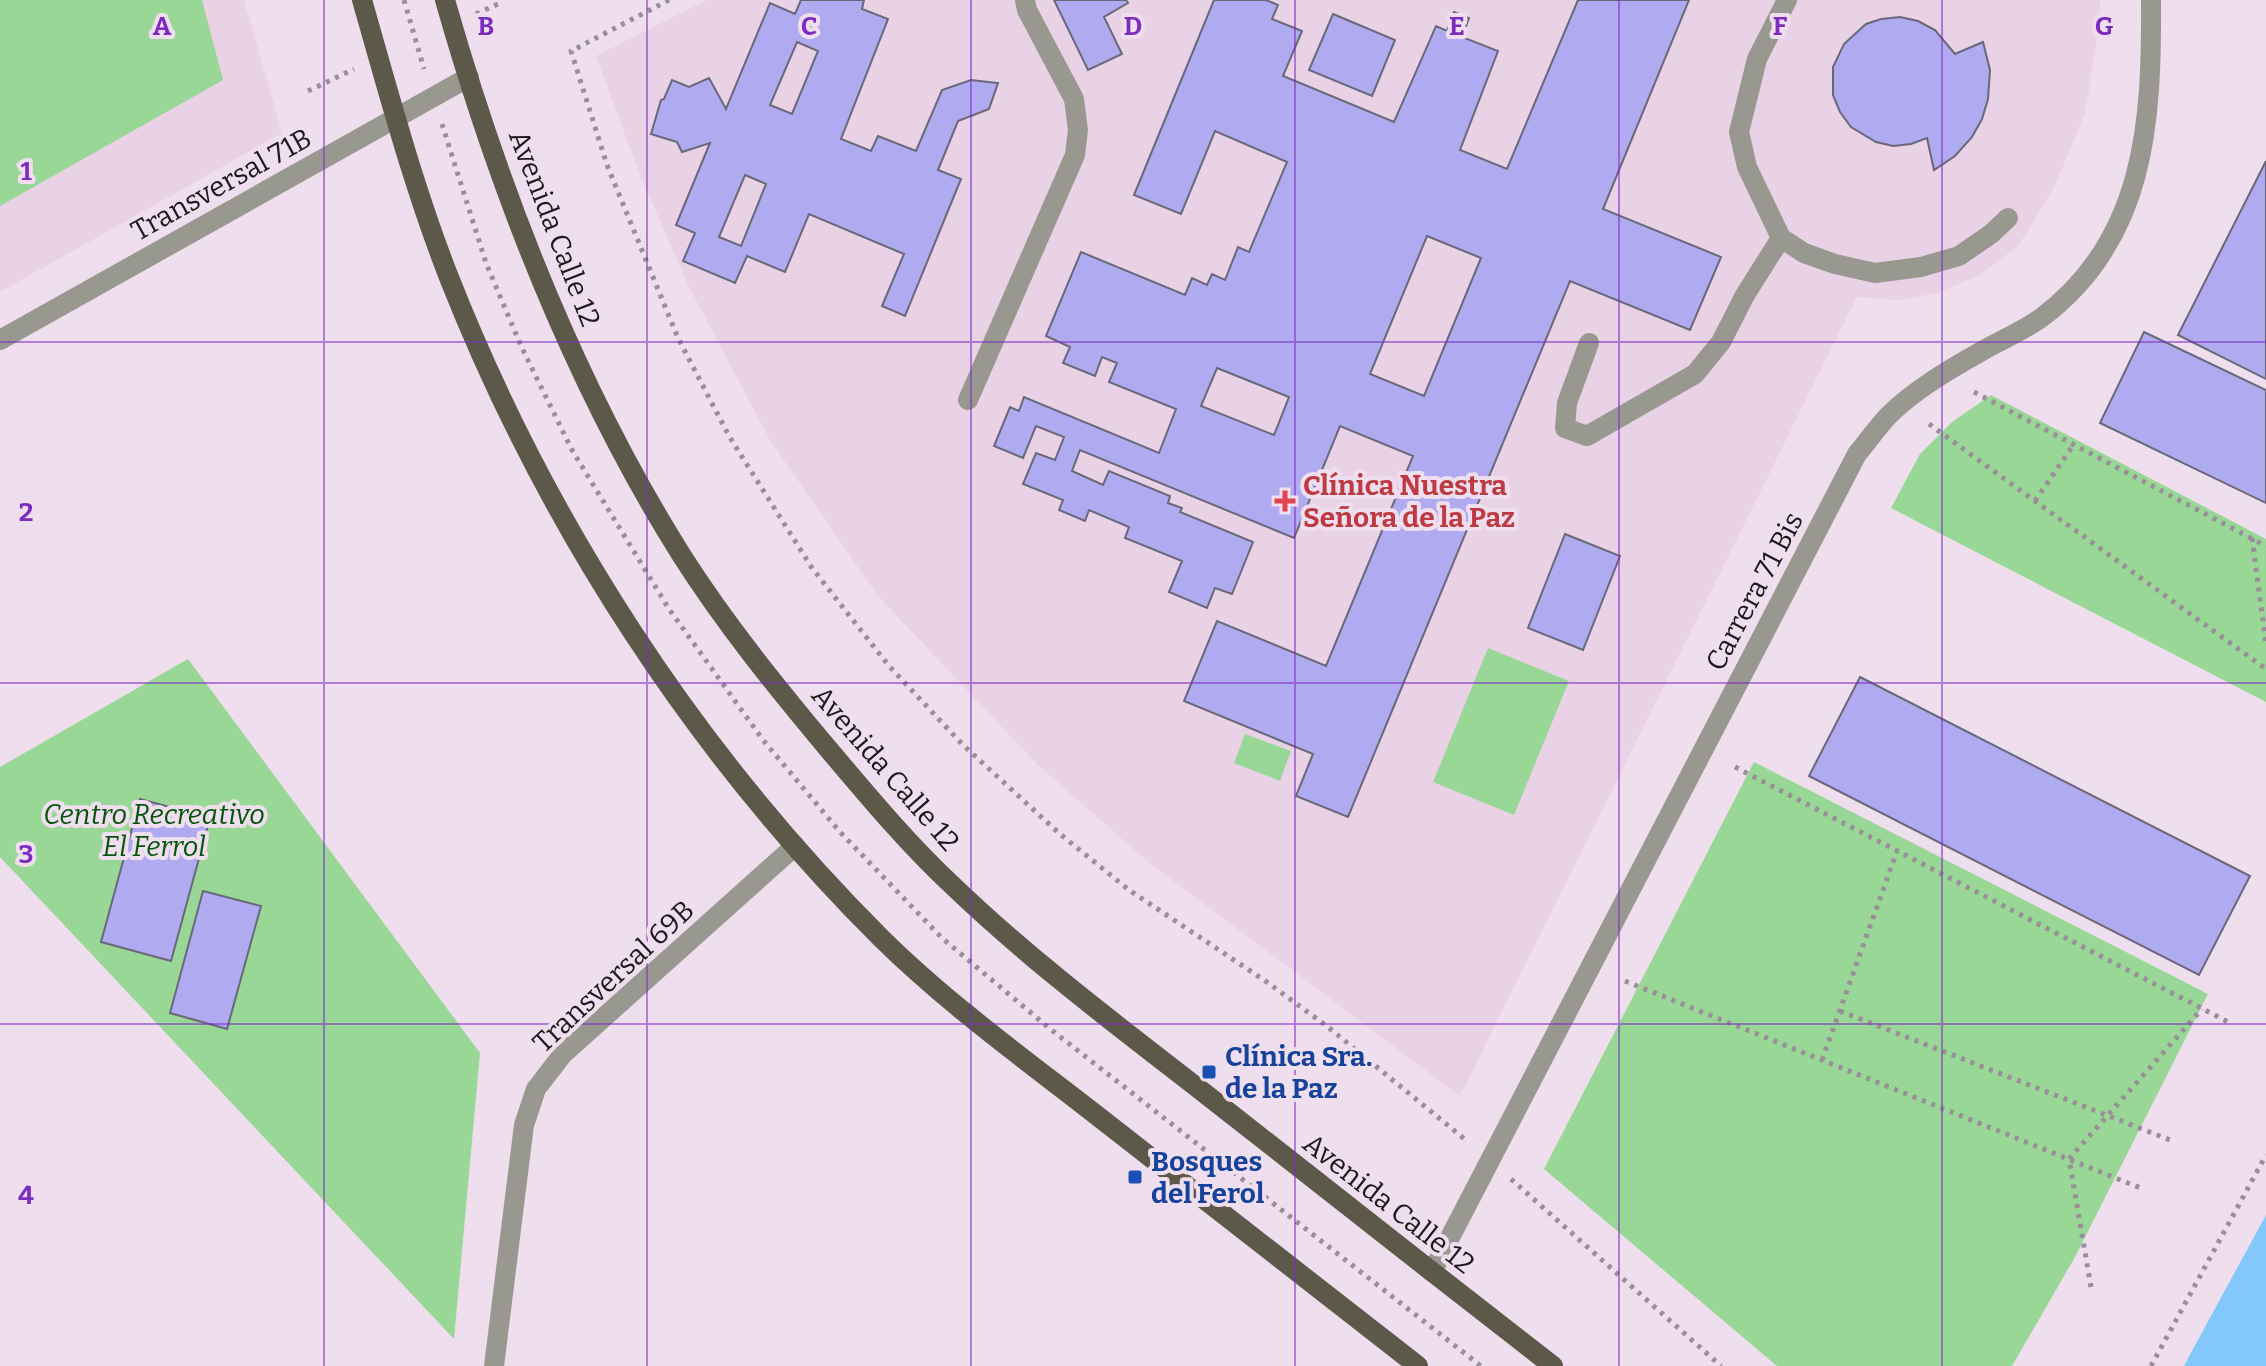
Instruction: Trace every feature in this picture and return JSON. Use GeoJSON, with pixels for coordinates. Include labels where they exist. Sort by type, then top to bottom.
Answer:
{"type":"FeatureCollection","features":[{"type":"Feature","properties":{"kind":"main road"},"geometry":{"type":"LineString","coordinates":[[362,0],[417,188],[449,279],[481,354],[523,440],[622,615],[737,779],[883,940],[957,1005],[1418,1366]]}},
{"type":"Feature","properties":{"kind":"main road","name":"Avenida Calle 12"},"geometry":{"type":"LineString","coordinates":[[445,0],[469,77],[549,298],[629,466],[692,570],[743,644],[789,701],[872,801],[951,885],[1046,968],[1553,1366]]}},
{"type":"Feature","properties":{"kind":"street"},"geometry":{"type":"LineString","coordinates":[[968,400],[1075,155],[1078,130],[1074,99],[1027,10],[1025,0]]}},
{"type":"Feature","properties":{"kind":"street"},"geometry":{"type":"LineString","coordinates":[[1787,0],[1757,59],[1739,132],[1747,167],[1781,238],[1804,253],[1875,273],[1921,267],[1959,256],[2008,218]]}},
{"type":"Feature","properties":{"kind":"street","name":"Carrera 71 Bis"},"geometry":{"type":"LineString","coordinates":[[1432,1272],[1857,454],[1887,417],[1915,393],[2040,319],[2085,278],[2115,233],[2134,189],[2144,139],[2151,0]]}},
{"type":"Feature","properties":{"kind":"street","name":"Transversal 71B"},"geometry":{"type":"LineString","coordinates":[[0,340],[469,77]]}},
{"type":"Feature","properties":{"kind":"street"},"geometry":{"type":"LineString","coordinates":[[1589,343],[1567,403],[1565,428],[1587,436],[1695,374],[1721,342],[1745,295],[1781,238]]}},
{"type":"Feature","properties":{"kind":"street","name":"Transversal 69B"},"geometry":{"type":"LineString","coordinates":[[494,1366],[524,1125],[536,1089],[563,1054],[795,846]]}},
{"type":"Feature","properties":{"kind":"path"},"geometry":{"type":"LineString","coordinates":[[404,0],[416,41]]}},
{"type":"Feature","properties":{"kind":"path"},"geometry":{"type":"LineString","coordinates":[[669,0],[571,51],[607,165],[678,338],[729,436],[812,568],[889,666],[963,745],[1060,834],[1129,890],[1264,980],[1328,1027],[1490,1160],[1721,1366]]}},
{"type":"Feature","properties":{"kind":"path"},"geometry":{"type":"LineString","coordinates":[[1974,392],[2266,546]]}},
{"type":"Feature","properties":{"kind":"path"},"geometry":{"type":"LineString","coordinates":[[1929,424],[2266,669]]}},
{"type":"Feature","properties":{"kind":"path"},"geometry":{"type":"LineString","coordinates":[[2035,501],[2074,444]]}},
{"type":"Feature","properties":{"kind":"path"},"geometry":{"type":"LineString","coordinates":[[2252,538],[2266,644]]}},
{"type":"Feature","properties":{"kind":"path"},"geometry":{"type":"LineString","coordinates":[[1735,767],[2232,1024]]}},
{"type":"Feature","properties":{"kind":"path"},"geometry":{"type":"LineString","coordinates":[[1822,1060],[1897,851]]}},
{"type":"Feature","properties":{"kind":"path"},"geometry":{"type":"LineString","coordinates":[[1625,981],[2143,1189]]}},
{"type":"Feature","properties":{"kind":"path"},"geometry":{"type":"LineString","coordinates":[[2069,1159],[2202,1009]]}},
{"type":"Feature","properties":{"kind":"path"},"geometry":{"type":"LineString","coordinates":[[1840,1011],[2170,1140]]}},
{"type":"Feature","properties":{"kind":"path"},"geometry":{"type":"LineString","coordinates":[[2151,1366],[2266,1155]]}},
{"type":"Feature","properties":{"kind":"path"},"geometry":{"type":"LineString","coordinates":[[2069,1159],[2091,1287]]}},
{"type":"Feature","properties":{"kind":"shaded area"},"geometry":{"type":"Polygon","coordinates":[[[0,0],[244,0],[282,133],[0,292],[0,0]]]}},
{"type":"Feature","properties":{"kind":"shaded area","name":"Clínica Nuestra Señora de la Paz"},"geometry":{"type":"Polygon","coordinates":[[[707,0],[2100,0],[2100,22],[2085,113],[2054,188],[2018,246],[1980,275],[1937,293],[1898,300],[1857,297],[1460,1096],[1147,861],[1037,764],[878,596],[770,440],[688,285],[641,177],[596,56],[707,0]]]}},
{"type":"Feature","properties":{"kind":"green space"},"geometry":{"type":"Polygon","coordinates":[[[0,0],[202,0],[223,80],[0,206],[0,0]]]}},
{"type":"Feature","properties":{"kind":"green space"},"geometry":{"type":"Polygon","coordinates":[[[1991,395],[2266,539],[2266,702],[1891,508],[1920,454],[1952,422],[1991,395]]]}},
{"type":"Feature","properties":{"kind":"green space"},"geometry":{"type":"Polygon","coordinates":[[[1488,648],[1569,681],[1514,815],[1433,782],[1488,648]]]}},
{"type":"Feature","properties":{"kind":"green space","name":"Centro Recreativo El Ferrol"},"geometry":{"type":"Polygon","coordinates":[[[188,659],[480,1053],[454,1339],[0,857],[0,767],[188,659]]]}},
{"type":"Feature","properties":{"kind":"green space"},"geometry":{"type":"Polygon","coordinates":[[[1245,734],[1291,751],[1280,781],[1234,763],[1245,734]]]}},
{"type":"Feature","properties":{"kind":"green space"},"geometry":{"type":"Polygon","coordinates":[[[1754,762],[2208,994],[2075,1257],[2012,1366],[1777,1366],[1544,1169],[1754,762]]]}},
{"type":"Feature","properties":{"kind":"water"},"geometry":{"type":"Polygon","coordinates":[[[2266,1215],[2266,1366],[2184,1366],[2193,1349],[2266,1215]]]}},
{"type":"Feature","properties":{"kind":"building"},"geometry":{"type":"Polygon","coordinates":[[[801,0],[864,0],[862,9],[888,19],[841,139],[871,151],[878,136],[916,151],[942,90],[971,80],[998,83],[989,109],[958,121],[938,170],[961,179],[905,316],[882,306],[904,254],[809,214],[785,272],[747,256],[735,283],[683,261],[695,233],[676,225],[710,143],[682,152],[677,142],[651,134],[661,100],[672,80],[689,87],[709,78],[726,109],[770,3],[795,14],[801,0]],[[797,42],[770,105],[792,114],[818,51],[797,42]],[[745,175],[719,237],[741,246],[766,184],[745,175]]]}},
{"type":"Feature","properties":{"kind":"building"},"geometry":{"type":"Polygon","coordinates":[[[1054,0],[1126,0],[1128,3],[1104,17],[1122,54],[1088,70],[1054,0]]]}},
{"type":"Feature","properties":{"kind":"building"},"geometry":{"type":"Polygon","coordinates":[[[1214,0],[1266,0],[1278,5],[1272,19],[1302,31],[1283,76],[1394,122],[1436,26],[1447,31],[1454,12],[1469,18],[1462,37],[1498,51],[1460,150],[1507,169],[1578,0],[1689,0],[1603,209],[1721,257],[1690,330],[1570,281],[1348,817],[1296,796],[1313,754],[1184,701],[1217,621],[1326,666],[1413,456],[1340,426],[1294,538],[1080,450],[1072,471],[1103,485],[1109,471],[1170,496],[1168,503],[1182,508],[1180,512],[1253,542],[1232,594],[1215,588],[1207,608],[1169,592],[1182,561],[1125,538],[1129,527],[1089,510],[1085,521],[1059,510],[1063,500],[1023,484],[1036,453],[1055,460],[1064,437],[1036,426],[1023,458],[994,446],[1010,407],[1019,411],[1024,397],[1159,453],[1176,409],[1109,382],[1117,363],[1102,357],[1095,376],[1063,363],[1070,347],[1046,336],[1081,252],[1185,295],[1192,278],[1207,285],[1212,274],[1225,280],[1238,247],[1249,252],[1287,162],[1215,131],[1181,214],[1134,195],[1214,0]],[[1427,236],[1370,374],[1424,396],[1481,258],[1427,236]],[[1217,368],[1201,406],[1274,435],[1289,397],[1217,368]]]}},
{"type":"Feature","properties":{"kind":"building"},"geometry":{"type":"Polygon","coordinates":[[[1333,14],[1395,40],[1372,96],[1309,70],[1333,14]]]}},
{"type":"Feature","properties":{"kind":"building"},"geometry":{"type":"Polygon","coordinates":[[[1900,17],[1918,21],[1935,30],[1955,54],[1983,42],[1990,70],[1988,99],[1972,137],[1955,156],[1934,170],[1927,138],[1893,146],[1876,142],[1851,127],[1833,95],[1833,67],[1844,44],[1866,24],[1900,17]]]}},
{"type":"Feature","properties":{"kind":"building"},"geometry":{"type":"Polygon","coordinates":[[[2266,161],[2266,379],[2178,335],[2266,161]]]}},
{"type":"Feature","properties":{"kind":"building"},"geometry":{"type":"Polygon","coordinates":[[[2144,332],[2266,390],[2266,503],[2100,423],[2144,332]]]}},
{"type":"Feature","properties":{"kind":"building"},"geometry":{"type":"Polygon","coordinates":[[[1565,534],[1620,556],[1583,650],[1528,628],[1565,534]]]}},
{"type":"Feature","properties":{"kind":"building"},"geometry":{"type":"Polygon","coordinates":[[[1860,677],[2250,876],[2199,975],[1809,776],[1860,677]]]}},
{"type":"Feature","properties":{"kind":"building"},"geometry":{"type":"Polygon","coordinates":[[[140,799],[210,818],[171,961],[101,942],[140,799]]]}},
{"type":"Feature","properties":{"kind":"building"},"geometry":{"type":"Polygon","coordinates":[[[203,891],[261,906],[227,1029],[170,1013],[203,891]]]}},
{"type":"Feature","properties":{"kind":"place","name":"Clínica Nuestra Señora de la Paz"},"geometry":{"type":"Point","coordinates":[1285,501]}},
{"type":"Feature","properties":{"kind":"place","name":"Clínica Sra. de la Paz"},"geometry":{"type":"Point","coordinates":[1209,1072]}},
{"type":"Feature","properties":{"kind":"place","name":"Bosques del Ferol"},"geometry":{"type":"Point","coordinates":[1135,1177]}}]}
